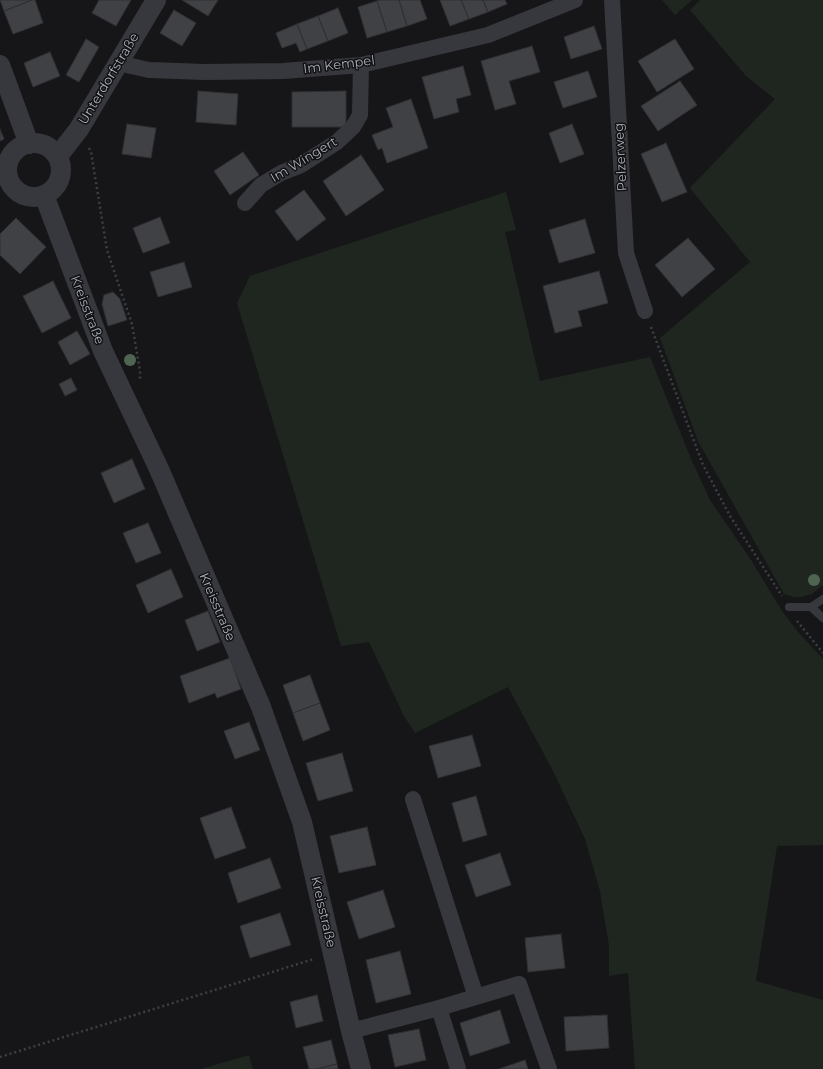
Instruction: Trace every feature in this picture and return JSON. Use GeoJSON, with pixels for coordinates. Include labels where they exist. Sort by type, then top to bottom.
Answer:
{"type":"FeatureCollection","features":[{"type":"Feature","properties":{"kind":"street","name":"Unterdorfstraße"},"geometry":{"type":"LineString","coordinates":[[58,156],[80,129],[156,0]]}},
{"type":"Feature","properties":{"kind":"street","name":"Im Kempel"},"geometry":{"type":"LineString","coordinates":[[118,63],[149,70],[205,72],[283,71],[361,65],[488,35],[575,0]]}},
{"type":"Feature","properties":{"kind":"street","name":"Pelzerweg"},"geometry":{"type":"LineString","coordinates":[[612,0],[626,253],[645,311]]}},
{"type":"Feature","properties":{"kind":"street"},"geometry":{"type":"LineString","coordinates":[[0,65],[30,144]]}},
{"type":"Feature","properties":{"kind":"street","name":"Im Wingert"},"geometry":{"type":"LineString","coordinates":[[245,203],[261,185],[331,146],[353,126],[360,115],[361,65]]}},
{"type":"Feature","properties":{"kind":"street"},"geometry":{"type":"LineString","coordinates":[[30,144],[45,145],[58,156],[61,167],[60,179],[54,189],[44,195],[36,197],[27,196],[18,192],[4,177],[12,156],[19,148],[30,144]]}},
{"type":"Feature","properties":{"kind":"street","name":"Kreisstraße"},"geometry":{"type":"LineString","coordinates":[[44,195],[100,344],[159,469],[261,707],[302,822],[332,953],[361,1069]]}},
{"type":"Feature","properties":{"kind":"street"},"geometry":{"type":"LineString","coordinates":[[413,799],[476,997]]}},
{"type":"Feature","properties":{"kind":"street"},"geometry":{"type":"LineString","coordinates":[[351,1031],[440,1008],[519,984],[549,1069]]}},
{"type":"Feature","properties":{"kind":"street"},"geometry":{"type":"LineString","coordinates":[[440,1008],[458,1069]]}},
{"type":"Feature","properties":{"kind":"lane"},"geometry":{"type":"LineString","coordinates":[[789,607],[811,606],[823,599]]}},
{"type":"Feature","properties":{"kind":"lane"},"geometry":{"type":"LineString","coordinates":[[811,606],[823,618]]}},
{"type":"Feature","properties":{"kind":"path"},"geometry":{"type":"LineString","coordinates":[[80,129],[91,152],[107,250],[132,324],[140,371],[139,386],[130,407]]}},
{"type":"Feature","properties":{"kind":"path"},"geometry":{"type":"LineString","coordinates":[[645,311],[703,465],[730,516],[805,632],[823,653]]}},
{"type":"Feature","properties":{"kind":"path"},"geometry":{"type":"LineString","coordinates":[[0,1057],[332,953]]}},
{"type":"Feature","properties":{"kind":"shaded area"},"geometry":{"type":"Polygon","coordinates":[[[662,0],[692,0],[675,15],[662,0]]]}},
{"type":"Feature","properties":{"kind":"shaded area"},"geometry":{"type":"Polygon","coordinates":[[[700,0],[823,0],[823,585],[812,594],[801,597],[794,597],[784,594],[698,441],[660,338],[750,262],[690,188],[775,99],[746,76],[690,10],[700,0]]]}},
{"type":"Feature","properties":{"kind":"shaded area"},"geometry":{"type":"Polygon","coordinates":[[[506,192],[516,230],[505,232],[540,381],[650,357],[691,459],[710,500],[751,560],[782,611],[798,632],[823,659],[823,845],[777,846],[756,981],[823,1000],[823,1069],[635,1069],[628,973],[609,976],[609,946],[600,891],[585,839],[552,769],[508,687],[415,733],[404,716],[369,642],[341,646],[237,303],[250,276],[506,192]]]}},
{"type":"Feature","properties":{"kind":"shaded area"},"geometry":{"type":"Polygon","coordinates":[[[249,1055],[253,1069],[201,1069],[249,1055]]]}},
{"type":"Feature","properties":{"kind":"building"},"geometry":{"type":"Polygon","coordinates":[[[0,0],[32,0],[4,11],[0,0]]]}},
{"type":"Feature","properties":{"kind":"building"},"geometry":{"type":"Polygon","coordinates":[[[35,0],[43,23],[13,34],[4,11],[35,0]]]}},
{"type":"Feature","properties":{"kind":"building"},"geometry":{"type":"Polygon","coordinates":[[[99,0],[131,0],[116,26],[92,13],[99,0]]]}},
{"type":"Feature","properties":{"kind":"building"},"geometry":{"type":"Polygon","coordinates":[[[182,0],[218,0],[208,16],[182,0]]]}},
{"type":"Feature","properties":{"kind":"building"},"geometry":{"type":"Polygon","coordinates":[[[399,0],[407,26],[387,32],[377,1],[399,0]]]}},
{"type":"Feature","properties":{"kind":"building"},"geometry":{"type":"Polygon","coordinates":[[[399,0],[420,0],[427,19],[407,26],[399,0]]]}},
{"type":"Feature","properties":{"kind":"building"},"geometry":{"type":"Polygon","coordinates":[[[440,0],[461,0],[469,19],[450,26],[440,0]]]}},
{"type":"Feature","properties":{"kind":"building"},"geometry":{"type":"Polygon","coordinates":[[[461,0],[483,0],[488,12],[469,19],[461,0]]]}},
{"type":"Feature","properties":{"kind":"building"},"geometry":{"type":"Polygon","coordinates":[[[483,0],[505,0],[507,4],[488,12],[483,0]]]}},
{"type":"Feature","properties":{"kind":"building"},"geometry":{"type":"Polygon","coordinates":[[[377,1],[387,32],[367,38],[358,7],[377,1]]]}},
{"type":"Feature","properties":{"kind":"building"},"geometry":{"type":"Polygon","coordinates":[[[338,8],[348,33],[328,41],[318,16],[338,8]]]}},
{"type":"Feature","properties":{"kind":"building"},"geometry":{"type":"Polygon","coordinates":[[[174,10],[196,23],[182,46],[160,33],[174,10]]]}},
{"type":"Feature","properties":{"kind":"building"},"geometry":{"type":"Polygon","coordinates":[[[318,16],[328,41],[307,49],[297,24],[318,16]]]}},
{"type":"Feature","properties":{"kind":"building"},"geometry":{"type":"Polygon","coordinates":[[[297,24],[307,49],[300,52],[296,43],[282,48],[276,33],[297,24]]]}},
{"type":"Feature","properties":{"kind":"building"},"geometry":{"type":"Polygon","coordinates":[[[594,26],[602,49],[571,59],[564,37],[594,26]]]}},
{"type":"Feature","properties":{"kind":"building"},"geometry":{"type":"Polygon","coordinates":[[[86,39],[99,47],[79,82],[66,75],[86,39]]]}},
{"type":"Feature","properties":{"kind":"building"},"geometry":{"type":"Polygon","coordinates":[[[675,39],[694,69],[657,92],[638,61],[675,39]]]}},
{"type":"Feature","properties":{"kind":"building"},"geometry":{"type":"Polygon","coordinates":[[[532,46],[540,72],[509,81],[516,104],[495,110],[481,61],[532,46]]]}},
{"type":"Feature","properties":{"kind":"building"},"geometry":{"type":"Polygon","coordinates":[[[50,52],[60,76],[33,87],[24,63],[50,52]]]}},
{"type":"Feature","properties":{"kind":"building"},"geometry":{"type":"Polygon","coordinates":[[[463,66],[471,95],[456,99],[459,112],[434,119],[422,77],[463,66]]]}},
{"type":"Feature","properties":{"kind":"building"},"geometry":{"type":"Polygon","coordinates":[[[588,71],[597,97],[563,108],[554,82],[588,71]]]}},
{"type":"Feature","properties":{"kind":"building"},"geometry":{"type":"Polygon","coordinates":[[[680,81],[697,105],[658,131],[641,106],[680,81]]]}},
{"type":"Feature","properties":{"kind":"building"},"geometry":{"type":"Polygon","coordinates":[[[198,91],[238,94],[236,125],[196,122],[198,91]]]}},
{"type":"Feature","properties":{"kind":"building"},"geometry":{"type":"Polygon","coordinates":[[[346,91],[346,127],[292,127],[292,92],[346,91]]]}},
{"type":"Feature","properties":{"kind":"building"},"geometry":{"type":"Polygon","coordinates":[[[411,99],[428,148],[387,163],[382,148],[378,150],[372,135],[393,127],[386,108],[411,99]]]}},
{"type":"Feature","properties":{"kind":"building"},"geometry":{"type":"Polygon","coordinates":[[[127,124],[156,128],[151,158],[122,154],[127,124]]]}},
{"type":"Feature","properties":{"kind":"building"},"geometry":{"type":"Polygon","coordinates":[[[572,124],[584,154],[560,163],[549,133],[572,124]]]}},
{"type":"Feature","properties":{"kind":"building"},"geometry":{"type":"Polygon","coordinates":[[[0,129],[4,139],[0,141],[0,129]]]}},
{"type":"Feature","properties":{"kind":"building"},"geometry":{"type":"Polygon","coordinates":[[[666,143],[687,192],[662,202],[641,154],[666,143]]]}},
{"type":"Feature","properties":{"kind":"building"},"geometry":{"type":"Polygon","coordinates":[[[243,152],[259,175],[230,195],[214,171],[243,152]]]}},
{"type":"Feature","properties":{"kind":"building"},"geometry":{"type":"Polygon","coordinates":[[[361,155],[384,190],[346,216],[323,181],[361,155]]]}},
{"type":"Feature","properties":{"kind":"building"},"geometry":{"type":"Polygon","coordinates":[[[304,190],[326,219],[297,241],[275,211],[304,190]]]}},
{"type":"Feature","properties":{"kind":"building"},"geometry":{"type":"Polygon","coordinates":[[[160,217],[170,243],[143,253],[133,228],[160,217]]]}},
{"type":"Feature","properties":{"kind":"building"},"geometry":{"type":"Polygon","coordinates":[[[16,218],[46,247],[20,274],[0,255],[0,234],[16,218]]]}},
{"type":"Feature","properties":{"kind":"building"},"geometry":{"type":"Polygon","coordinates":[[[585,219],[595,253],[559,263],[549,230],[585,219]]]}},
{"type":"Feature","properties":{"kind":"building"},"geometry":{"type":"Polygon","coordinates":[[[688,238],[715,269],[682,297],[655,265],[688,238]]]}},
{"type":"Feature","properties":{"kind":"building"},"geometry":{"type":"Polygon","coordinates":[[[184,262],[192,287],[158,297],[150,272],[184,262]]]}},
{"type":"Feature","properties":{"kind":"building"},"geometry":{"type":"Polygon","coordinates":[[[599,271],[608,303],[578,311],[582,326],[555,333],[543,286],[599,271]]]}},
{"type":"Feature","properties":{"kind":"building"},"geometry":{"type":"Polygon","coordinates":[[[53,281],[71,318],[42,333],[23,296],[53,281]]]}},
{"type":"Feature","properties":{"kind":"building"},"geometry":{"type":"Polygon","coordinates":[[[113,292],[120,299],[127,320],[108,326],[102,304],[104,295],[113,292]]]}},
{"type":"Feature","properties":{"kind":"building"},"geometry":{"type":"Polygon","coordinates":[[[77,331],[90,354],[70,365],[58,342],[77,331]]]}},
{"type":"Feature","properties":{"kind":"building"},"geometry":{"type":"Polygon","coordinates":[[[71,378],[77,390],[65,396],[59,384],[71,378]]]}},
{"type":"Feature","properties":{"kind":"building"},"geometry":{"type":"Polygon","coordinates":[[[132,459],[145,489],[114,503],[101,473],[132,459]]]}},
{"type":"Feature","properties":{"kind":"building"},"geometry":{"type":"Polygon","coordinates":[[[148,523],[161,553],[136,563],[123,533],[148,523]]]}},
{"type":"Feature","properties":{"kind":"building"},"geometry":{"type":"Polygon","coordinates":[[[171,569],[183,597],[148,613],[136,585],[171,569]]]}},
{"type":"Feature","properties":{"kind":"building"},"geometry":{"type":"Polygon","coordinates":[[[208,611],[220,642],[197,651],[185,620],[208,611]]]}},
{"type":"Feature","properties":{"kind":"building"},"geometry":{"type":"Polygon","coordinates":[[[230,658],[241,689],[217,698],[215,693],[189,703],[180,676],[230,658]]]}},
{"type":"Feature","properties":{"kind":"building"},"geometry":{"type":"Polygon","coordinates":[[[310,675],[320,703],[293,713],[283,685],[310,675]]]}},
{"type":"Feature","properties":{"kind":"building"},"geometry":{"type":"Polygon","coordinates":[[[320,703],[330,730],[303,741],[293,713],[320,703]]]}},
{"type":"Feature","properties":{"kind":"building"},"geometry":{"type":"Polygon","coordinates":[[[249,722],[260,750],[235,759],[224,731],[249,722]]]}},
{"type":"Feature","properties":{"kind":"building"},"geometry":{"type":"Polygon","coordinates":[[[472,735],[481,766],[438,778],[429,746],[472,735]]]}},
{"type":"Feature","properties":{"kind":"building"},"geometry":{"type":"Polygon","coordinates":[[[342,753],[353,791],[318,801],[306,763],[342,753]]]}},
{"type":"Feature","properties":{"kind":"building"},"geometry":{"type":"Polygon","coordinates":[[[476,796],[487,835],[463,842],[452,803],[476,796]]]}},
{"type":"Feature","properties":{"kind":"building"},"geometry":{"type":"Polygon","coordinates":[[[231,807],[246,848],[215,859],[200,818],[231,807]]]}},
{"type":"Feature","properties":{"kind":"building"},"geometry":{"type":"Polygon","coordinates":[[[367,827],[376,865],[339,873],[330,836],[367,827]]]}},
{"type":"Feature","properties":{"kind":"building"},"geometry":{"type":"Polygon","coordinates":[[[500,853],[511,885],[476,897],[465,865],[500,853]]]}},
{"type":"Feature","properties":{"kind":"building"},"geometry":{"type":"Polygon","coordinates":[[[270,858],[281,888],[238,903],[228,873],[270,858]]]}},
{"type":"Feature","properties":{"kind":"building"},"geometry":{"type":"Polygon","coordinates":[[[383,890],[395,927],[359,939],[347,902],[383,890]]]}},
{"type":"Feature","properties":{"kind":"building"},"geometry":{"type":"Polygon","coordinates":[[[280,913],[291,945],[250,958],[240,926],[280,913]]]}},
{"type":"Feature","properties":{"kind":"building"},"geometry":{"type":"Polygon","coordinates":[[[561,934],[565,968],[528,972],[525,938],[561,934]]]}},
{"type":"Feature","properties":{"kind":"building"},"geometry":{"type":"Polygon","coordinates":[[[400,951],[411,994],[376,1003],[366,960],[400,951]]]}},
{"type":"Feature","properties":{"kind":"building"},"geometry":{"type":"Polygon","coordinates":[[[317,995],[323,1021],[296,1028],[290,1002],[317,995]]]}},
{"type":"Feature","properties":{"kind":"building"},"geometry":{"type":"Polygon","coordinates":[[[500,1010],[510,1043],[470,1056],[460,1023],[500,1010]]]}},
{"type":"Feature","properties":{"kind":"building"},"geometry":{"type":"Polygon","coordinates":[[[607,1015],[609,1048],[566,1051],[564,1017],[607,1015]]]}},
{"type":"Feature","properties":{"kind":"building"},"geometry":{"type":"Polygon","coordinates":[[[419,1029],[426,1060],[395,1067],[388,1035],[419,1029]]]}},
{"type":"Feature","properties":{"kind":"building"},"geometry":{"type":"Polygon","coordinates":[[[331,1040],[337,1064],[316,1069],[309,1069],[303,1047],[331,1040]]]}},
{"type":"Feature","properties":{"kind":"building"},"geometry":{"type":"Polygon","coordinates":[[[525,1060],[528,1069],[499,1069],[525,1060]]]}},
{"type":"Feature","properties":{"kind":"building"},"geometry":{"type":"Polygon","coordinates":[[[337,1064],[338,1069],[316,1069],[337,1064]]]}}]}
